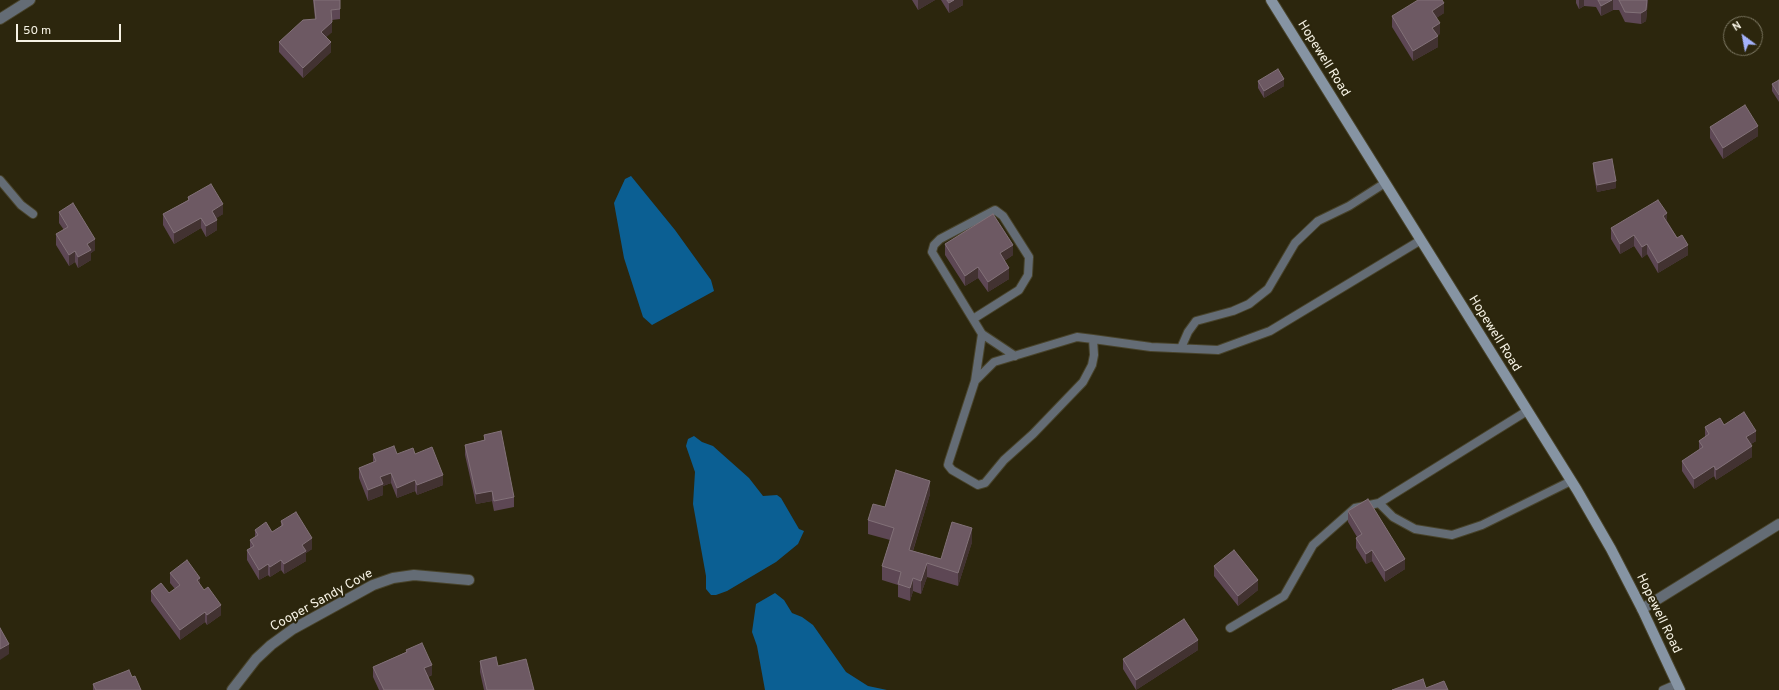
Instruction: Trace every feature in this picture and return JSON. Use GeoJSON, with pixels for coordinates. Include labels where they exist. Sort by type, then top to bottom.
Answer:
{"type":"FeatureCollection","features":[{"type":"Feature","properties":{"kind":"street"},"geometry":{"type":"LineString","coordinates":[[0,19],[30,0]]}},
{"type":"Feature","properties":{"kind":"street","name":"Hopewell Road"},"geometry":{"type":"LineString","coordinates":[[1271,0],[1571,480],[1611,549],[1642,609],[1678,687]]}},
{"type":"Feature","properties":{"kind":"street"},"geometry":{"type":"LineString","coordinates":[[1642,609],[1779,524]]}},
{"type":"Feature","properties":{"kind":"street","name":"Cooper Sandy Cove"},"geometry":{"type":"LineString","coordinates":[[232,690],[251,665],[271,645],[293,629],[373,585],[393,578],[414,575],[470,580]]}},
{"type":"Feature","properties":{"kind":"lane"},"geometry":{"type":"LineString","coordinates":[[0,180],[21,205],[33,214]]}},
{"type":"Feature","properties":{"kind":"lane"},"geometry":{"type":"LineString","coordinates":[[1181,348],[1188,332],[1196,321],[1233,311],[1249,304],[1268,289],[1295,243],[1308,229],[1318,221],[1348,206],[1385,183]]}},
{"type":"Feature","properties":{"kind":"lane"},"geometry":{"type":"LineString","coordinates":[[972,319],[1019,290],[1028,275],[1028,257],[1003,216],[995,210],[940,239],[934,245],[932,252],[972,319],[982,334],[1015,356]]}},
{"type":"Feature","properties":{"kind":"lane"},"geometry":{"type":"LineString","coordinates":[[975,381],[994,362],[1077,337],[1151,347],[1218,350],[1270,331],[1421,240]]}},
{"type":"Feature","properties":{"kind":"lane"},"geometry":{"type":"LineString","coordinates":[[982,334],[975,381],[948,465],[952,470],[978,485],[985,483],[1004,460],[1033,434],[1083,382],[1092,365],[1094,355],[1093,339]]}},
{"type":"Feature","properties":{"kind":"lane"},"geometry":{"type":"LineString","coordinates":[[1230,628],[1284,596],[1312,545],[1355,508],[1379,503],[1527,411]]}},
{"type":"Feature","properties":{"kind":"lane"},"geometry":{"type":"LineString","coordinates":[[1379,503],[1393,517],[1415,529],[1452,535],[1482,525],[1571,480]]}},
{"type":"Feature","properties":{"kind":"lane"},"geometry":{"type":"LineString","coordinates":[[1662,690],[1678,687]]}},
{"type":"Feature","properties":{"kind":"water"},"geometry":{"type":"Polygon","coordinates":[[[631,176],[675,230],[711,280],[714,291],[652,325],[643,317],[624,258],[614,203],[625,179],[631,176]]]}},
{"type":"Feature","properties":{"kind":"water"},"geometry":{"type":"Polygon","coordinates":[[[694,436],[702,442],[713,446],[749,478],[763,496],[777,495],[781,498],[799,529],[804,531],[798,544],[776,562],[727,591],[716,595],[711,595],[706,589],[706,576],[693,504],[695,472],[686,446],[688,439],[694,436]]]}},
{"type":"Feature","properties":{"kind":"water"},"geometry":{"type":"Polygon","coordinates":[[[775,593],[784,600],[792,613],[802,617],[813,625],[846,672],[868,686],[887,690],[765,690],[757,646],[752,632],[756,604],[775,593]]]}},
{"type":"Feature","properties":{"kind":"building"},"geometry":{"type":"Polygon","coordinates":[[[314,0],[340,0],[340,9],[331,10],[332,22],[321,32],[331,42],[303,68],[279,42],[303,20],[316,19],[314,0]]]}},
{"type":"Feature","properties":{"kind":"building"},"geometry":{"type":"Polygon","coordinates":[[[947,0],[954,0],[949,3],[947,0]]]}},
{"type":"Feature","properties":{"kind":"building"},"geometry":{"type":"Polygon","coordinates":[[[1418,0],[1442,0],[1444,3],[1432,11],[1440,23],[1432,28],[1438,36],[1413,51],[1392,16],[1418,0]]]}},
{"type":"Feature","properties":{"kind":"building"},"geometry":{"type":"Polygon","coordinates":[[[1598,0],[1612,0],[1601,6],[1598,0]]]}},
{"type":"Feature","properties":{"kind":"building"},"geometry":{"type":"Polygon","coordinates":[[[1619,0],[1647,0],[1646,10],[1641,13],[1625,12],[1619,0]]]}},
{"type":"Feature","properties":{"kind":"building"},"geometry":{"type":"Polygon","coordinates":[[[1278,69],[1284,79],[1264,91],[1258,81],[1278,69]]]}},
{"type":"Feature","properties":{"kind":"building"},"geometry":{"type":"Polygon","coordinates":[[[1779,80],[1779,95],[1772,84],[1779,80]]]}},
{"type":"Feature","properties":{"kind":"building"},"geometry":{"type":"Polygon","coordinates":[[[1745,105],[1758,126],[1723,148],[1710,127],[1745,105]]]}},
{"type":"Feature","properties":{"kind":"building"},"geometry":{"type":"Polygon","coordinates":[[[1612,159],[1616,181],[1597,185],[1593,163],[1612,159]]]}},
{"type":"Feature","properties":{"kind":"building"},"geometry":{"type":"Polygon","coordinates":[[[211,184],[223,204],[212,211],[217,220],[206,226],[201,218],[174,233],[163,214],[189,200],[188,197],[211,184]]]}},
{"type":"Feature","properties":{"kind":"building"},"geometry":{"type":"Polygon","coordinates":[[[1658,200],[1667,213],[1663,216],[1677,238],[1682,235],[1688,245],[1658,263],[1647,244],[1642,247],[1634,235],[1620,244],[1611,228],[1658,200]]]}},
{"type":"Feature","properties":{"kind":"building"},"geometry":{"type":"Polygon","coordinates":[[[73,203],[95,239],[87,244],[91,250],[78,257],[75,251],[69,255],[56,234],[68,227],[59,212],[73,203]]]}},
{"type":"Feature","properties":{"kind":"building"},"geometry":{"type":"Polygon","coordinates":[[[993,214],[1013,245],[1000,253],[1009,268],[988,282],[978,267],[965,276],[945,244],[993,214]]]}},
{"type":"Feature","properties":{"kind":"building"},"geometry":{"type":"Polygon","coordinates":[[[1744,412],[1756,431],[1746,437],[1752,446],[1716,470],[1714,466],[1694,479],[1682,461],[1703,447],[1699,441],[1709,434],[1705,427],[1720,418],[1724,425],[1744,412]]]}},
{"type":"Feature","properties":{"kind":"building"},"geometry":{"type":"Polygon","coordinates":[[[501,431],[514,497],[494,501],[492,491],[476,494],[465,445],[485,440],[484,435],[501,431]]]}},
{"type":"Feature","properties":{"kind":"building"},"geometry":{"type":"Polygon","coordinates":[[[394,446],[397,454],[413,448],[415,454],[432,447],[443,475],[417,485],[415,480],[397,488],[391,473],[380,477],[383,484],[368,490],[359,468],[376,461],[373,454],[394,446]]]}},
{"type":"Feature","properties":{"kind":"building"},"geometry":{"type":"Polygon","coordinates":[[[896,470],[930,481],[909,550],[941,559],[952,522],[972,528],[958,573],[927,563],[921,581],[913,578],[910,588],[898,584],[901,572],[882,566],[894,528],[868,520],[873,504],[885,507],[896,470]]]}},
{"type":"Feature","properties":{"kind":"building"},"geometry":{"type":"Polygon","coordinates":[[[1368,499],[1405,559],[1385,571],[1372,550],[1366,554],[1356,538],[1362,534],[1348,511],[1368,499]]]}},
{"type":"Feature","properties":{"kind":"building"},"geometry":{"type":"Polygon","coordinates":[[[296,512],[312,538],[302,545],[306,551],[284,564],[281,560],[270,567],[268,564],[259,570],[247,550],[254,546],[250,540],[258,535],[255,530],[266,522],[272,532],[283,525],[281,521],[296,512]]]}},
{"type":"Feature","properties":{"kind":"building"},"geometry":{"type":"Polygon","coordinates":[[[1234,550],[1258,580],[1238,596],[1214,566],[1234,550]]]}},
{"type":"Feature","properties":{"kind":"building"},"geometry":{"type":"Polygon","coordinates":[[[187,560],[200,578],[197,580],[204,590],[208,587],[221,605],[207,615],[205,612],[180,630],[151,591],[161,583],[169,593],[180,585],[170,573],[187,560]]]}},
{"type":"Feature","properties":{"kind":"building"},"geometry":{"type":"Polygon","coordinates":[[[1184,619],[1198,640],[1136,680],[1123,659],[1184,619]]]}},
{"type":"Feature","properties":{"kind":"building"},"geometry":{"type":"Polygon","coordinates":[[[0,628],[9,644],[0,649],[0,628]]]}},
{"type":"Feature","properties":{"kind":"building"},"geometry":{"type":"Polygon","coordinates":[[[422,643],[432,665],[424,668],[434,690],[384,690],[373,667],[407,652],[406,650],[422,643]]]}},
{"type":"Feature","properties":{"kind":"building"},"geometry":{"type":"Polygon","coordinates":[[[496,657],[498,666],[526,659],[534,690],[487,690],[480,661],[496,657]]]}},
{"type":"Feature","properties":{"kind":"building"},"geometry":{"type":"Polygon","coordinates":[[[129,670],[132,677],[135,676],[141,690],[96,690],[93,684],[129,670]]]}},
{"type":"Feature","properties":{"kind":"building"},"geometry":{"type":"Polygon","coordinates":[[[1423,679],[1426,688],[1444,681],[1448,690],[1392,690],[1423,679]]]}}]}
